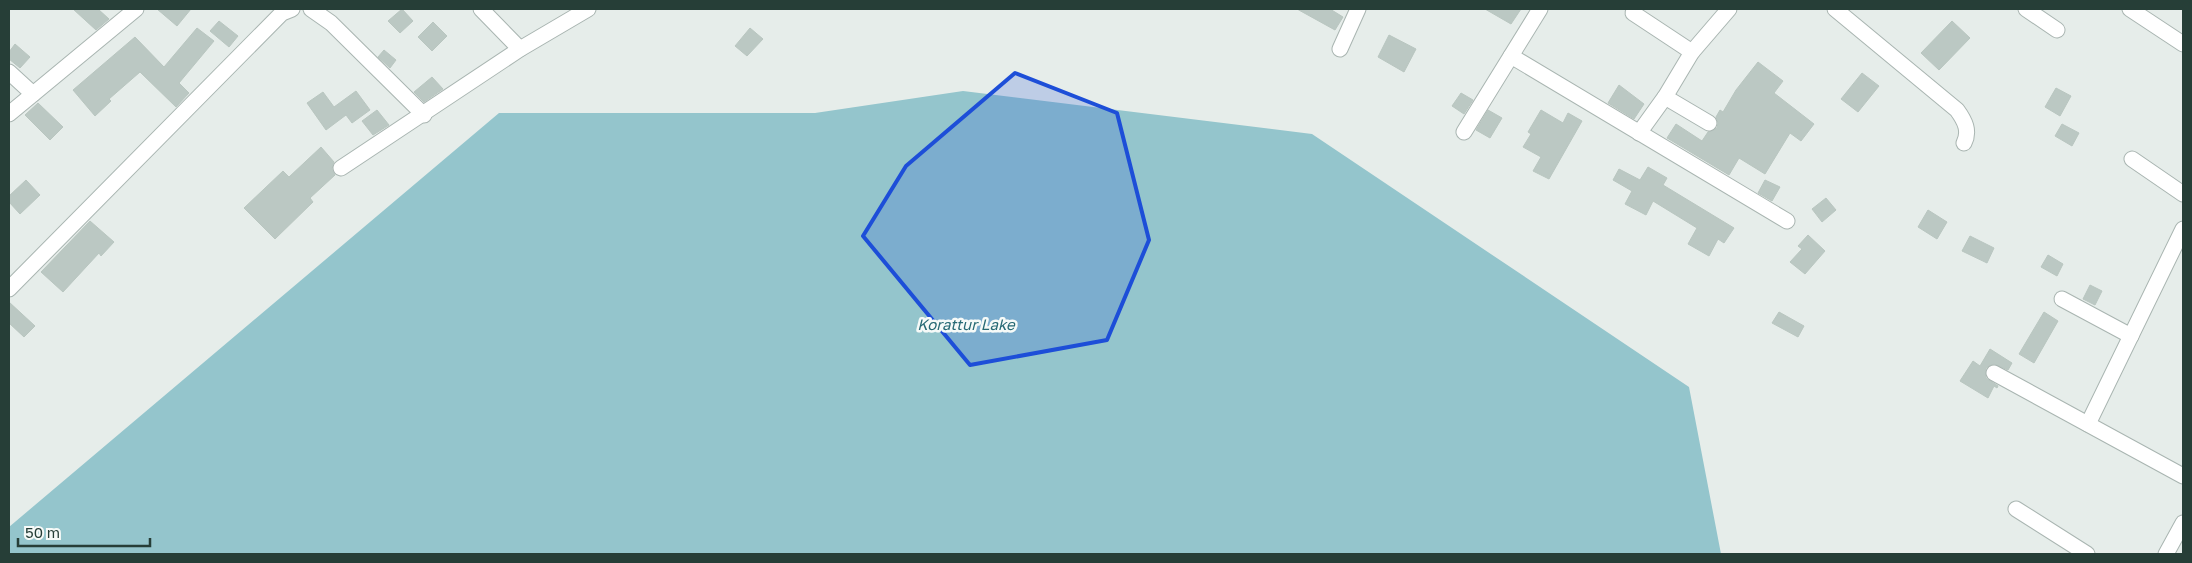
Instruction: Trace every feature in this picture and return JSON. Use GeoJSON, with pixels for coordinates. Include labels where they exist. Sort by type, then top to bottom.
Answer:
{"type":"FeatureCollection","features":[{"type":"Feature","properties":{"kind":"street"},"geometry":{"type":"LineString","coordinates":[[9,289],[282,13],[292,9]]}},
{"type":"Feature","properties":{"kind":"street"},"geometry":{"type":"LineString","coordinates":[[311,9],[332,23],[424,115]]}},
{"type":"Feature","properties":{"kind":"street"},"geometry":{"type":"LineString","coordinates":[[480,9],[520,49]]}},
{"type":"Feature","properties":{"kind":"street"},"geometry":{"type":"LineString","coordinates":[[341,168],[424,115],[520,49],[588,9]]}},
{"type":"Feature","properties":{"kind":"street"},"geometry":{"type":"LineString","coordinates":[[1340,49],[1358,9]]}},
{"type":"Feature","properties":{"kind":"street"},"geometry":{"type":"LineString","coordinates":[[1464,132],[1540,9]]}},
{"type":"Feature","properties":{"kind":"street"},"geometry":{"type":"LineString","coordinates":[[1638,133],[1665,97],[1692,52],[1730,9]]}},
{"type":"Feature","properties":{"kind":"street"},"geometry":{"type":"LineString","coordinates":[[1835,9],[1957,110],[1967,129],[1968,136],[1964,144]]}},
{"type":"Feature","properties":{"kind":"street"},"geometry":{"type":"LineString","coordinates":[[2026,9],[2057,30]]}},
{"type":"Feature","properties":{"kind":"street"},"geometry":{"type":"LineString","coordinates":[[2130,9],[2183,44]]}},
{"type":"Feature","properties":{"kind":"street"},"geometry":{"type":"LineString","coordinates":[[9,114],[130,10]]}},
{"type":"Feature","properties":{"kind":"street"},"geometry":{"type":"LineString","coordinates":[[1633,13],[1692,52]]}},
{"type":"Feature","properties":{"kind":"street"},"geometry":{"type":"LineString","coordinates":[[1512,56],[1787,221]]}},
{"type":"Feature","properties":{"kind":"street"},"geometry":{"type":"LineString","coordinates":[[9,72],[33,94]]}},
{"type":"Feature","properties":{"kind":"street"},"geometry":{"type":"LineString","coordinates":[[1665,97],[1709,123]]}},
{"type":"Feature","properties":{"kind":"street"},"geometry":{"type":"LineString","coordinates":[[2132,159],[2183,194]]}},
{"type":"Feature","properties":{"kind":"street"},"geometry":{"type":"LineString","coordinates":[[2088,424],[2183,229]]}},
{"type":"Feature","properties":{"kind":"street"},"geometry":{"type":"LineString","coordinates":[[2062,299],[2131,336]]}},
{"type":"Feature","properties":{"kind":"street"},"geometry":{"type":"LineString","coordinates":[[1994,373],[2183,476]]}},
{"type":"Feature","properties":{"kind":"street"},"geometry":{"type":"LineString","coordinates":[[2016,509],[2085,554]]}},
{"type":"Feature","properties":{"kind":"street"},"geometry":{"type":"LineString","coordinates":[[2166,554],[2183,523]]}},
{"type":"Feature","properties":{"kind":"highlighted area"},"geometry":{"type":"Polygon","coordinates":[[[1015,73],[1117,113],[1149,240],[1107,340],[970,365],[863,236],[906,166],[1015,73]]]}},
{"type":"Feature","properties":{"kind":"water","name":"Korattur Lake"},"geometry":{"type":"Polygon","coordinates":[[[963,91],[1312,134],[1689,387],[1721,554],[9,554],[9,527],[499,113],[815,113],[963,91]]]}},
{"type":"Feature","properties":{"kind":"building"},"geometry":{"type":"Polygon","coordinates":[[[73,9],[98,9],[109,19],[96,30],[73,9]]]}},
{"type":"Feature","properties":{"kind":"building"},"geometry":{"type":"Polygon","coordinates":[[[157,9],[191,9],[177,26],[157,9]]]}},
{"type":"Feature","properties":{"kind":"building"},"geometry":{"type":"Polygon","coordinates":[[[402,9],[413,21],[400,33],[388,21],[402,9]]]}},
{"type":"Feature","properties":{"kind":"building"},"geometry":{"type":"Polygon","coordinates":[[[1297,9],[1330,9],[1343,17],[1335,30],[1297,9]]]}},
{"type":"Feature","properties":{"kind":"building"},"geometry":{"type":"Polygon","coordinates":[[[1485,9],[1521,9],[1511,24],[1485,9]]]}},
{"type":"Feature","properties":{"kind":"building"},"geometry":{"type":"Polygon","coordinates":[[[219,21],[238,36],[229,47],[210,31],[219,21]]]}},
{"type":"Feature","properties":{"kind":"building"},"geometry":{"type":"Polygon","coordinates":[[[1952,21],[1970,38],[1939,70],[1921,53],[1952,21]]]}},
{"type":"Feature","properties":{"kind":"building"},"geometry":{"type":"Polygon","coordinates":[[[433,22],[447,36],[432,51],[418,37],[433,22]]]}},
{"type":"Feature","properties":{"kind":"building"},"geometry":{"type":"Polygon","coordinates":[[[197,28],[214,41],[179,83],[189,93],[176,107],[140,72],[109,99],[111,101],[95,116],[73,90],[135,37],[164,67],[197,28]]]}},
{"type":"Feature","properties":{"kind":"building"},"geometry":{"type":"Polygon","coordinates":[[[750,28],[763,39],[747,56],[735,46],[750,28]]]}},
{"type":"Feature","properties":{"kind":"building"},"geometry":{"type":"Polygon","coordinates":[[[1389,35],[1416,49],[1404,72],[1378,57],[1389,35]]]}},
{"type":"Feature","properties":{"kind":"building"},"geometry":{"type":"Polygon","coordinates":[[[15,44],[30,57],[20,68],[9,59],[9,52],[15,44]]]}},
{"type":"Feature","properties":{"kind":"building"},"geometry":{"type":"Polygon","coordinates":[[[384,50],[396,60],[390,68],[378,57],[384,50]]]}},
{"type":"Feature","properties":{"kind":"building"},"geometry":{"type":"Polygon","coordinates":[[[1758,62],[1783,81],[1774,93],[1814,124],[1801,141],[1790,133],[1765,174],[1739,158],[1729,175],[1667,138],[1676,124],[1702,141],[1708,132],[1717,128],[1716,117],[1720,110],[1723,112],[1736,90],[1758,62]]]}},
{"type":"Feature","properties":{"kind":"building"},"geometry":{"type":"Polygon","coordinates":[[[1862,73],[1879,86],[1858,112],[1841,99],[1862,73]]]}},
{"type":"Feature","properties":{"kind":"building"},"geometry":{"type":"Polygon","coordinates":[[[432,77],[443,89],[424,102],[414,92],[432,77]]]}},
{"type":"Feature","properties":{"kind":"building"},"geometry":{"type":"Polygon","coordinates":[[[1619,85],[1644,104],[1634,119],[1608,103],[1619,85]]]}},
{"type":"Feature","properties":{"kind":"building"},"geometry":{"type":"Polygon","coordinates":[[[2056,88],[2071,96],[2060,116],[2045,107],[2056,88]]]}},
{"type":"Feature","properties":{"kind":"building"},"geometry":{"type":"Polygon","coordinates":[[[356,91],[370,110],[352,123],[346,115],[326,130],[307,103],[323,92],[334,107],[356,91]]]}},
{"type":"Feature","properties":{"kind":"building"},"geometry":{"type":"Polygon","coordinates":[[[1461,93],[1473,100],[1464,114],[1452,106],[1461,93]]]}},
{"type":"Feature","properties":{"kind":"building"},"geometry":{"type":"Polygon","coordinates":[[[38,103],[63,127],[50,140],[25,115],[38,103]]]}},
{"type":"Feature","properties":{"kind":"building"},"geometry":{"type":"Polygon","coordinates":[[[377,110],[389,125],[373,135],[362,121],[377,110]]]}},
{"type":"Feature","properties":{"kind":"building"},"geometry":{"type":"Polygon","coordinates":[[[1488,110],[1502,118],[1490,138],[1476,130],[1488,110]]]}},
{"type":"Feature","properties":{"kind":"building"},"geometry":{"type":"Polygon","coordinates":[[[1541,110],[1563,123],[1568,113],[1582,121],[1549,179],[1533,171],[1541,157],[1523,147],[1531,134],[1528,132],[1541,110]]]}},
{"type":"Feature","properties":{"kind":"building"},"geometry":{"type":"Polygon","coordinates":[[[2062,124],[2079,133],[2072,146],[2055,136],[2062,124]]]}},
{"type":"Feature","properties":{"kind":"building"},"geometry":{"type":"Polygon","coordinates":[[[321,147],[334,162],[332,169],[335,175],[310,198],[313,202],[275,239],[244,208],[283,171],[289,177],[321,147]]]}},
{"type":"Feature","properties":{"kind":"building"},"geometry":{"type":"Polygon","coordinates":[[[1648,167],[1667,178],[1663,185],[1734,228],[1724,243],[1718,239],[1709,256],[1688,244],[1697,228],[1653,201],[1646,215],[1625,204],[1632,191],[1613,180],[1619,169],[1640,180],[1648,167]]]}},
{"type":"Feature","properties":{"kind":"building"},"geometry":{"type":"Polygon","coordinates":[[[26,180],[40,195],[20,214],[9,202],[9,196],[26,180]]]}},
{"type":"Feature","properties":{"kind":"building"},"geometry":{"type":"Polygon","coordinates":[[[1765,180],[1780,187],[1772,201],[1758,193],[1765,180]]]}},
{"type":"Feature","properties":{"kind":"building"},"geometry":{"type":"Polygon","coordinates":[[[1826,198],[1836,210],[1822,222],[1812,209],[1826,198]]]}},
{"type":"Feature","properties":{"kind":"building"},"geometry":{"type":"Polygon","coordinates":[[[1928,210],[1947,222],[1937,239],[1918,227],[1928,210]]]}},
{"type":"Feature","properties":{"kind":"building"},"geometry":{"type":"Polygon","coordinates":[[[90,221],[114,242],[101,256],[99,253],[63,292],[41,272],[90,221]]]}},
{"type":"Feature","properties":{"kind":"building"},"geometry":{"type":"Polygon","coordinates":[[[1808,235],[1825,251],[1805,274],[1790,262],[1802,249],[1798,246],[1808,235]]]}},
{"type":"Feature","properties":{"kind":"building"},"geometry":{"type":"Polygon","coordinates":[[[1970,236],[1994,248],[1987,263],[1962,251],[1970,236]]]}},
{"type":"Feature","properties":{"kind":"building"},"geometry":{"type":"Polygon","coordinates":[[[2048,255],[2063,264],[2057,276],[2041,267],[2048,255]]]}},
{"type":"Feature","properties":{"kind":"building"},"geometry":{"type":"Polygon","coordinates":[[[2090,285],[2102,291],[2095,305],[2083,299],[2090,285]]]}},
{"type":"Feature","properties":{"kind":"building"},"geometry":{"type":"Polygon","coordinates":[[[9,302],[35,326],[24,337],[9,323],[9,302]]]}},
{"type":"Feature","properties":{"kind":"building"},"geometry":{"type":"Polygon","coordinates":[[[1779,312],[1804,326],[1798,337],[1772,323],[1779,312]]]}},
{"type":"Feature","properties":{"kind":"building"},"geometry":{"type":"Polygon","coordinates":[[[2044,312],[2058,321],[2034,363],[2019,354],[2044,312]]]}},
{"type":"Feature","properties":{"kind":"building"},"geometry":{"type":"Polygon","coordinates":[[[1990,349],[2012,363],[2008,370],[1994,364],[1986,368],[1986,378],[1998,386],[1997,388],[1994,386],[1988,398],[1960,381],[1973,361],[1980,366],[1990,349]]]}}]}
